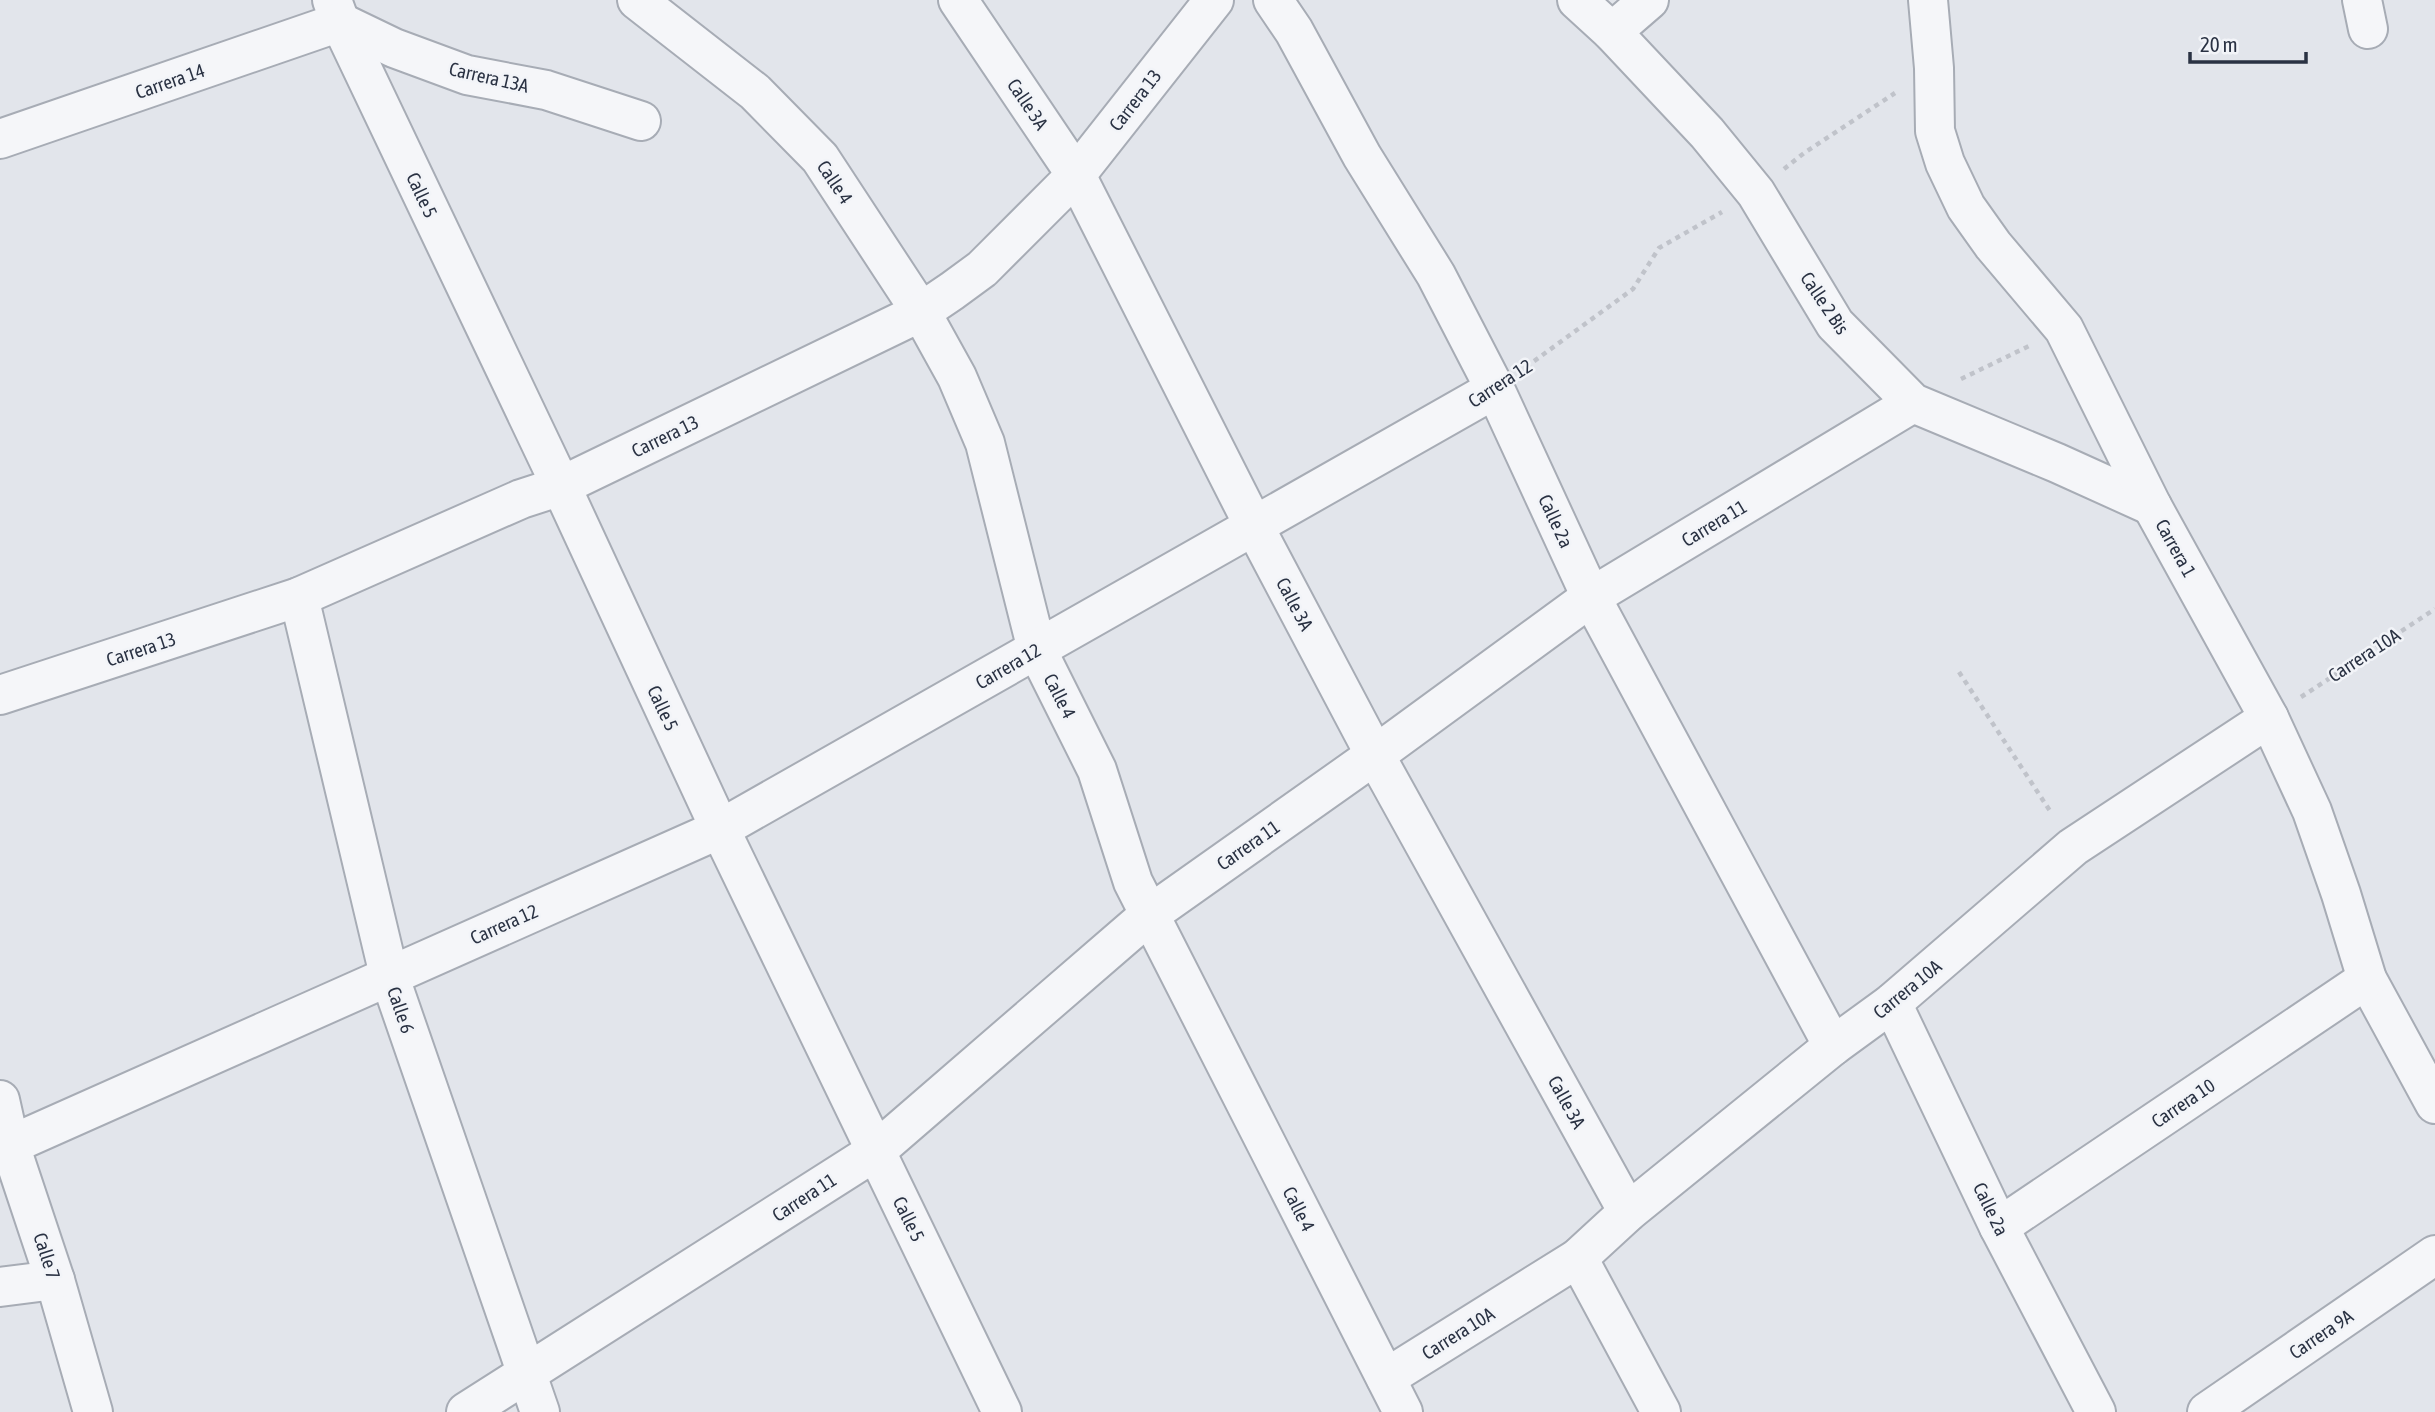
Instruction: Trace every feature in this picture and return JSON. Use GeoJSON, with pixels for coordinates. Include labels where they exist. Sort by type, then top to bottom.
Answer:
{"type":"FeatureCollection","features":[{"type":"Feature","properties":{"kind":"street","name":"Calle 4"},"geometry":{"type":"LineString","coordinates":[[637,0],[755,92],[820,158],[920,312],[957,377],[985,443],[1037,650],[1097,770],[1133,882],[1403,1412]]}},
{"type":"Feature","properties":{"kind":"street","name":"Calle 3A"},"geometry":{"type":"LineString","coordinates":[[958,0],[1076,175],[1254,526],[1376,755],[1628,1212]]}},
{"type":"Feature","properties":{"kind":"street","name":"Carrera 13"},"geometry":{"type":"LineString","coordinates":[[0,695],[299,597],[522,499],[561,486],[920,312],[982,269],[1076,175],[1214,0]]}},
{"type":"Feature","properties":{"kind":"street","name":"Calle 2a"},"geometry":{"type":"LineString","coordinates":[[1273,0],[1294,32],[1362,156],[1436,275],[1495,389],[1591,597],[1833,1046]]}},
{"type":"Feature","properties":{"kind":"street","name":"Calle 2 Bis"},"geometry":{"type":"LineString","coordinates":[[1577,0],[1612,32],[1707,133],[1756,193],[1835,324],[1913,403],[2152,506]]}},
{"type":"Feature","properties":{"kind":"street"},"geometry":{"type":"LineString","coordinates":[[1612,32],[1649,0]]}},
{"type":"Feature","properties":{"kind":"street","name":"Carrera 1"},"geometry":{"type":"LineString","coordinates":[[1928,0],[1936,131],[1945,163],[1966,207],[1993,245],[2064,329],[2152,506],[2269,718],[2312,811],[2342,894],[2367,979],[2435,1104]]}},
{"type":"Feature","properties":{"kind":"street","name":"Carrera 13A"},"geometry":{"type":"LineString","coordinates":[[336,11],[394,48],[467,75],[547,90],[641,121]]}},
{"type":"Feature","properties":{"kind":"street","name":"Carrera 14"},"geometry":{"type":"LineString","coordinates":[[0,139],[336,11]]}},
{"type":"Feature","properties":{"kind":"street","name":"Calle 5"},"geometry":{"type":"LineString","coordinates":[[336,11],[720,829],[1002,1412]]}},
{"type":"Feature","properties":{"kind":"street","name":"Carrera 12"},"geometry":{"type":"LineString","coordinates":[[10,1145],[720,829],[1495,389]]}},
{"type":"Feature","properties":{"kind":"street","name":"Carrera 11"},"geometry":{"type":"LineString","coordinates":[[466,1412],[876,1151],[1149,915],[1376,755],[1591,597],[1913,403]]}},
{"type":"Feature","properties":{"kind":"street","name":"Calle 6"},"geometry":{"type":"LineString","coordinates":[[299,597],[390,975],[540,1412]]}},
{"type":"Feature","properties":{"kind":"street","name":"Carrera 10A"},"geometry":{"type":"LineString","coordinates":[[1387,1378],[1578,1258],[1628,1212],[1833,1046],[1892,1003],[2073,847],[2269,718]]}},
{"type":"Feature","properties":{"kind":"street","name":"Carrera 10"},"geometry":{"type":"LineString","coordinates":[[1999,1227],[2367,979]]}},
{"type":"Feature","properties":{"kind":"street","name":"Calle 2a"},"geometry":{"type":"LineString","coordinates":[[1892,1003],[1999,1227],[2096,1412]]}},
{"type":"Feature","properties":{"kind":"street","name":"Calle 7"},"geometry":{"type":"LineString","coordinates":[[0,1100],[10,1145],[55,1280],[93,1412]]}},
{"type":"Feature","properties":{"kind":"street","name":"Carrera 9A"},"geometry":{"type":"LineString","coordinates":[[2207,1412],[2435,1256]]}},
{"type":"Feature","properties":{"kind":"street"},"geometry":{"type":"LineString","coordinates":[[1578,1258],[1661,1412]]}},
{"type":"Feature","properties":{"kind":"street"},"geometry":{"type":"LineString","coordinates":[[0,1287],[55,1280]]}},
{"type":"Feature","properties":{"kind":"path","name":"Carrera 12"},"geometry":{"type":"LineString","coordinates":[[1495,389],[1633,289],[1659,247],[1756,193],[1804,153],[1934,68]]}},
{"type":"Feature","properties":{"kind":"path"},"geometry":{"type":"LineString","coordinates":[[1913,403],[2064,329]]}},
{"type":"Feature","properties":{"kind":"path","name":"Carrera 10A"},"geometry":{"type":"LineString","coordinates":[[2269,718],[2435,609]]}},
{"type":"Feature","properties":{"kind":"path"},"geometry":{"type":"LineString","coordinates":[[1959,672],[2073,847]]}}]}
